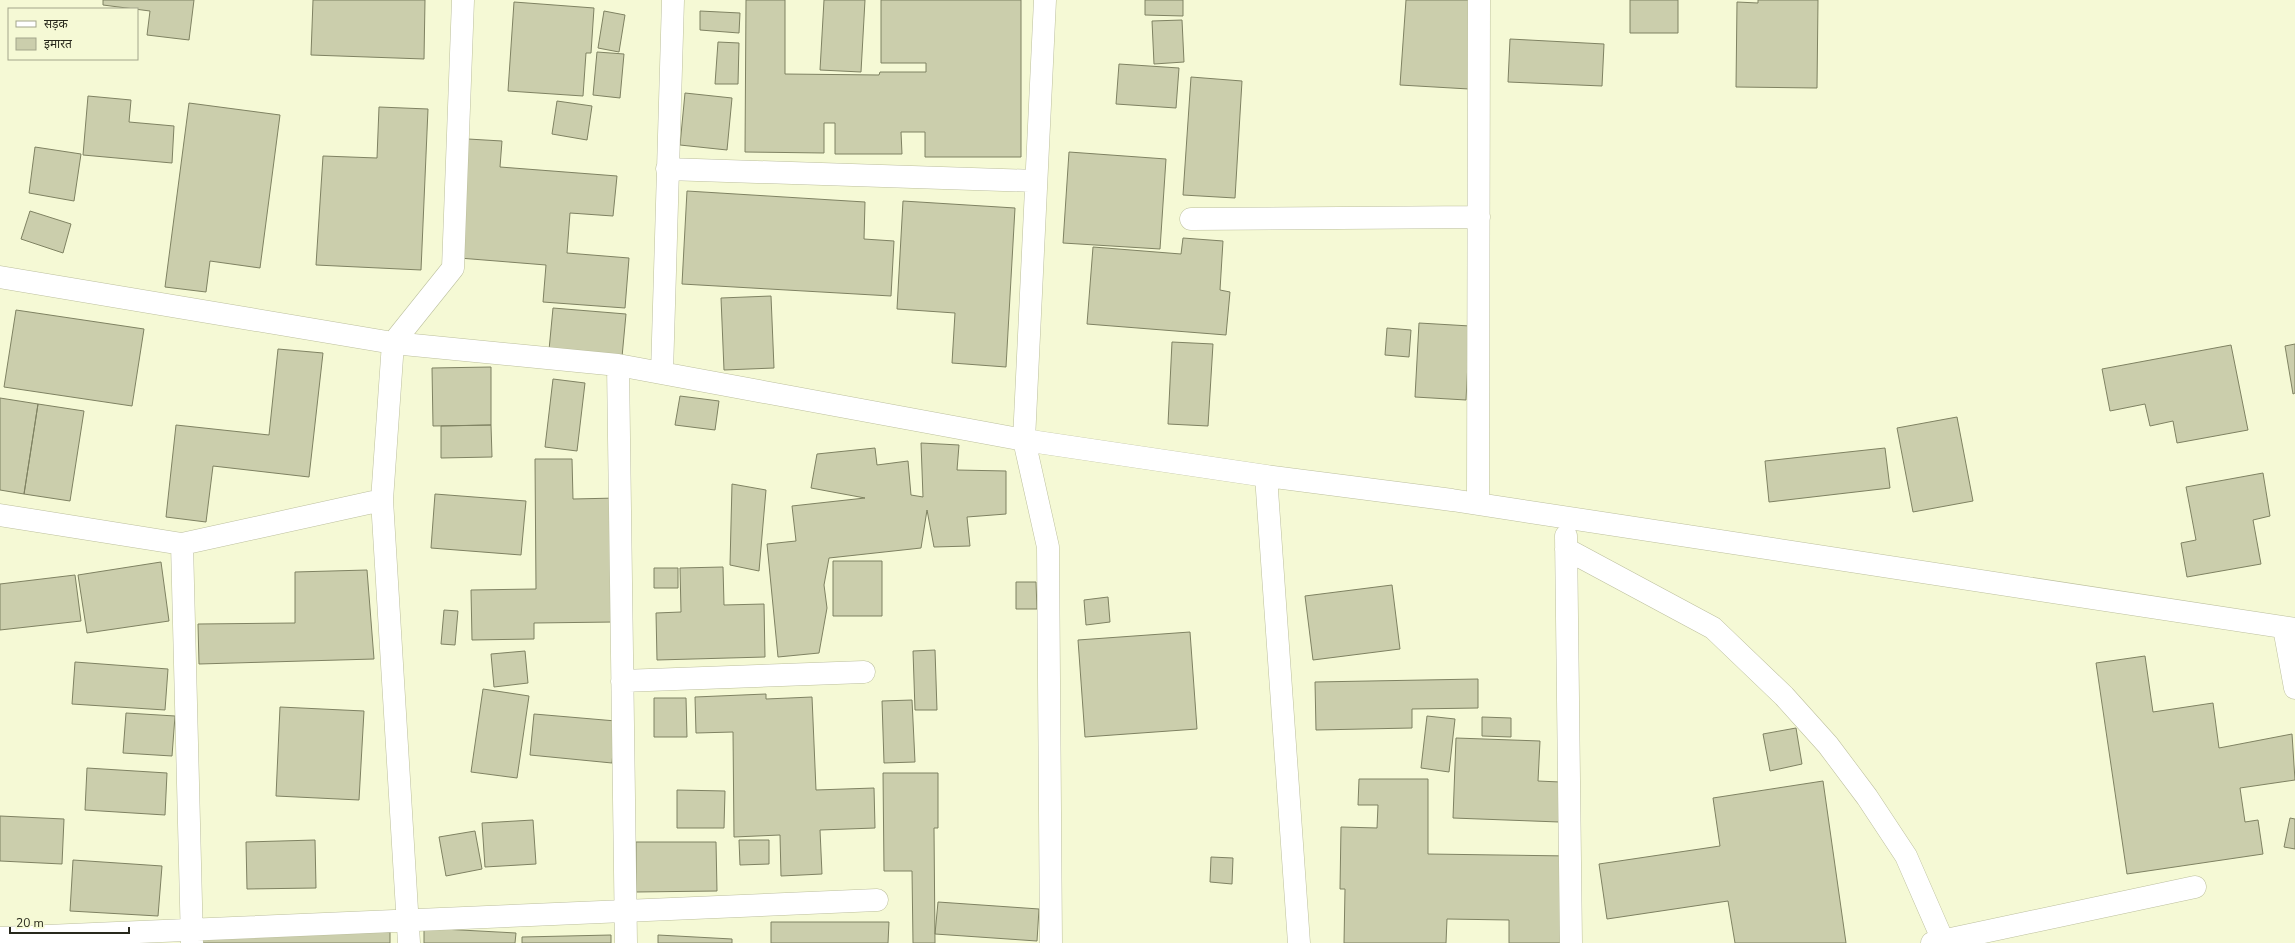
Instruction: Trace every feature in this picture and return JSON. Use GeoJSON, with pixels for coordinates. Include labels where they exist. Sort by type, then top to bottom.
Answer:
{"type":"FeatureCollection","features":[{"type":"Feature","properties":{"kind":"street"},"geometry":{"type":"LineString","coordinates":[[409,943],[382,500],[393,343],[452,268],[463,0]]}},
{"type":"Feature","properties":{"kind":"street"},"geometry":{"type":"LineString","coordinates":[[662,373],[673,0]]}},
{"type":"Feature","properties":{"kind":"street"},"geometry":{"type":"LineString","coordinates":[[1044,0],[1024,440],[1048,547],[1051,943]]}},
{"type":"Feature","properties":{"kind":"street"},"geometry":{"type":"LineString","coordinates":[[1478,504],[1480,0]]}},
{"type":"Feature","properties":{"kind":"street"},"geometry":{"type":"LineString","coordinates":[[667,169],[1036,182]]}},
{"type":"Feature","properties":{"kind":"street"},"geometry":{"type":"LineString","coordinates":[[1191,219],[1479,217]]}},
{"type":"Feature","properties":{"kind":"street"},"geometry":{"type":"LineString","coordinates":[[0,277],[393,343],[618,365],[1024,440],[1266,476],[1478,504],[2290,628],[2295,688]]}},
{"type":"Feature","properties":{"kind":"street"},"geometry":{"type":"LineString","coordinates":[[618,365],[624,911],[626,943]]}},
{"type":"Feature","properties":{"kind":"street"},"geometry":{"type":"LineString","coordinates":[[1266,476],[1299,943]]}},
{"type":"Feature","properties":{"kind":"street"},"geometry":{"type":"LineString","coordinates":[[0,515],[182,544],[382,500]]}},
{"type":"Feature","properties":{"kind":"street"},"geometry":{"type":"LineString","coordinates":[[1566,518],[1571,943]]}},
{"type":"Feature","properties":{"kind":"street"},"geometry":{"type":"LineString","coordinates":[[182,544],[192,936]]}},
{"type":"Feature","properties":{"kind":"street"},"geometry":{"type":"LineString","coordinates":[[1566,549],[1713,628],[1784,696],[1828,745],[1867,797],[1906,856],[1940,942],[2195,887]]}},
{"type":"Feature","properties":{"kind":"street"},"geometry":{"type":"LineString","coordinates":[[622,681],[864,672]]}},
{"type":"Feature","properties":{"kind":"street"},"geometry":{"type":"LineString","coordinates":[[0,938],[192,936],[408,921],[877,900]]}},
{"type":"Feature","properties":{"kind":"building"},"geometry":{"type":"Polygon","coordinates":[[[103,0],[194,0],[189,40],[147,35],[150,11],[138,9],[138,8],[103,5],[103,0]]]}},
{"type":"Feature","properties":{"kind":"building"},"geometry":{"type":"Polygon","coordinates":[[[313,0],[425,0],[424,59],[311,55],[313,0]]]}},
{"type":"Feature","properties":{"kind":"building"},"geometry":{"type":"Polygon","coordinates":[[[746,0],[785,0],[785,74],[879,75],[880,72],[926,72],[926,63],[881,63],[881,0],[1021,0],[1021,157],[925,157],[925,132],[901,132],[902,154],[835,154],[835,123],[824,123],[824,153],[745,152],[746,0]]]}},
{"type":"Feature","properties":{"kind":"building"},"geometry":{"type":"Polygon","coordinates":[[[824,0],[865,0],[861,72],[820,70],[824,0]]]}},
{"type":"Feature","properties":{"kind":"building"},"geometry":{"type":"Polygon","coordinates":[[[1145,0],[1183,0],[1183,16],[1145,15],[1145,0]]]}},
{"type":"Feature","properties":{"kind":"building"},"geometry":{"type":"Polygon","coordinates":[[[1406,0],[1475,0],[1469,89],[1400,85],[1406,0]]]}},
{"type":"Feature","properties":{"kind":"building"},"geometry":{"type":"Polygon","coordinates":[[[1630,0],[1678,0],[1678,33],[1630,33],[1630,0]]]}},
{"type":"Feature","properties":{"kind":"building"},"geometry":{"type":"Polygon","coordinates":[[[1758,0],[1818,0],[1817,88],[1736,87],[1737,2],[1758,3],[1758,0]]]}},
{"type":"Feature","properties":{"kind":"building"},"geometry":{"type":"Polygon","coordinates":[[[514,2],[594,8],[591,53],[586,53],[583,96],[508,91],[514,2]]]}},
{"type":"Feature","properties":{"kind":"building"},"geometry":{"type":"Polygon","coordinates":[[[604,11],[625,15],[619,52],[598,48],[604,11]]]}},
{"type":"Feature","properties":{"kind":"building"},"geometry":{"type":"Polygon","coordinates":[[[700,11],[740,13],[739,33],[700,30],[700,11]]]}},
{"type":"Feature","properties":{"kind":"building"},"geometry":{"type":"Polygon","coordinates":[[[1182,20],[1184,62],[1154,64],[1152,21],[1182,20]]]}},
{"type":"Feature","properties":{"kind":"building"},"geometry":{"type":"Polygon","coordinates":[[[1510,39],[1604,44],[1602,86],[1508,82],[1510,39]]]}},
{"type":"Feature","properties":{"kind":"building"},"geometry":{"type":"Polygon","coordinates":[[[718,42],[739,43],[738,84],[715,84],[718,42]]]}},
{"type":"Feature","properties":{"kind":"building"},"geometry":{"type":"Polygon","coordinates":[[[597,52],[624,54],[620,98],[593,95],[597,52]]]}},
{"type":"Feature","properties":{"kind":"building"},"geometry":{"type":"Polygon","coordinates":[[[1119,64],[1179,68],[1176,108],[1116,104],[1119,64]]]}},
{"type":"Feature","properties":{"kind":"building"},"geometry":{"type":"Polygon","coordinates":[[[1191,77],[1242,81],[1235,198],[1183,195],[1191,77]]]}},
{"type":"Feature","properties":{"kind":"building"},"geometry":{"type":"Polygon","coordinates":[[[685,93],[732,98],[727,150],[680,145],[685,93]]]}},
{"type":"Feature","properties":{"kind":"building"},"geometry":{"type":"Polygon","coordinates":[[[88,96],[131,100],[129,122],[174,126],[172,163],[83,155],[88,96]]]}},
{"type":"Feature","properties":{"kind":"building"},"geometry":{"type":"Polygon","coordinates":[[[557,101],[592,106],[587,140],[552,134],[557,101]]]}},
{"type":"Feature","properties":{"kind":"building"},"geometry":{"type":"Polygon","coordinates":[[[189,103],[280,115],[260,268],[210,261],[206,292],[165,287],[189,103]]]}},
{"type":"Feature","properties":{"kind":"building"},"geometry":{"type":"Polygon","coordinates":[[[379,107],[428,109],[421,270],[316,265],[323,156],[377,158],[379,107]]]}},
{"type":"Feature","properties":{"kind":"building"},"geometry":{"type":"Polygon","coordinates":[[[468,139],[502,141],[500,167],[617,176],[613,216],[570,213],[567,253],[629,258],[625,308],[543,302],[546,265],[459,258],[468,139]]]}},
{"type":"Feature","properties":{"kind":"building"},"geometry":{"type":"Polygon","coordinates":[[[35,147],[81,154],[74,201],[29,193],[35,147]]]}},
{"type":"Feature","properties":{"kind":"building"},"geometry":{"type":"Polygon","coordinates":[[[1069,152],[1166,159],[1160,249],[1063,243],[1069,152]]]}},
{"type":"Feature","properties":{"kind":"building"},"geometry":{"type":"Polygon","coordinates":[[[687,191],[865,202],[864,239],[894,241],[891,296],[682,284],[687,191]]]}},
{"type":"Feature","properties":{"kind":"building"},"geometry":{"type":"Polygon","coordinates":[[[903,201],[1015,208],[1006,367],[952,363],[955,313],[897,309],[903,201]]]}},
{"type":"Feature","properties":{"kind":"building"},"geometry":{"type":"Polygon","coordinates":[[[30,211],[71,224],[63,253],[21,239],[30,211]]]}},
{"type":"Feature","properties":{"kind":"building"},"geometry":{"type":"Polygon","coordinates":[[[1183,238],[1223,241],[1220,290],[1230,292],[1226,335],[1087,324],[1093,247],[1181,254],[1183,238]]]}},
{"type":"Feature","properties":{"kind":"building"},"geometry":{"type":"Polygon","coordinates":[[[771,296],[774,368],[724,370],[721,298],[771,296]]]}},
{"type":"Feature","properties":{"kind":"building"},"geometry":{"type":"Polygon","coordinates":[[[553,308],[626,314],[622,357],[549,350],[553,308]]]}},
{"type":"Feature","properties":{"kind":"building"},"geometry":{"type":"Polygon","coordinates":[[[16,310],[144,329],[132,406],[4,387],[16,310]]]}},
{"type":"Feature","properties":{"kind":"building"},"geometry":{"type":"Polygon","coordinates":[[[1419,323],[1470,326],[1466,400],[1415,397],[1419,323]]]}},
{"type":"Feature","properties":{"kind":"building"},"geometry":{"type":"Polygon","coordinates":[[[1387,328],[1411,330],[1409,357],[1385,355],[1387,328]]]}},
{"type":"Feature","properties":{"kind":"building"},"geometry":{"type":"Polygon","coordinates":[[[1172,342],[1213,344],[1208,426],[1168,424],[1172,342]]]}},
{"type":"Feature","properties":{"kind":"building"},"geometry":{"type":"Polygon","coordinates":[[[2295,344],[2295,393],[2293,394],[2285,346],[2295,344]]]}},
{"type":"Feature","properties":{"kind":"building"},"geometry":{"type":"Polygon","coordinates":[[[2231,345],[2248,430],[2177,443],[2173,421],[2150,426],[2145,404],[2110,411],[2102,369],[2231,345]]]}},
{"type":"Feature","properties":{"kind":"building"},"geometry":{"type":"Polygon","coordinates":[[[278,349],[323,353],[309,477],[213,466],[206,522],[166,517],[176,425],[269,435],[278,349]]]}},
{"type":"Feature","properties":{"kind":"building"},"geometry":{"type":"Polygon","coordinates":[[[491,367],[491,425],[433,426],[432,368],[491,367]]]}},
{"type":"Feature","properties":{"kind":"building"},"geometry":{"type":"Polygon","coordinates":[[[553,379],[585,383],[577,451],[545,447],[553,379]]]}},
{"type":"Feature","properties":{"kind":"building"},"geometry":{"type":"Polygon","coordinates":[[[680,396],[719,401],[715,430],[675,425],[680,396]]]}},
{"type":"Feature","properties":{"kind":"building"},"geometry":{"type":"Polygon","coordinates":[[[0,398],[38,404],[24,494],[0,490],[0,398]]]}},
{"type":"Feature","properties":{"kind":"building"},"geometry":{"type":"Polygon","coordinates":[[[38,404],[84,411],[70,501],[24,494],[38,404]]]}},
{"type":"Feature","properties":{"kind":"building"},"geometry":{"type":"Polygon","coordinates":[[[1957,417],[1973,501],[1913,512],[1897,428],[1957,417]]]}},
{"type":"Feature","properties":{"kind":"building"},"geometry":{"type":"Polygon","coordinates":[[[491,425],[492,457],[441,458],[441,426],[491,425]]]}},
{"type":"Feature","properties":{"kind":"building"},"geometry":{"type":"Polygon","coordinates":[[[921,443],[959,445],[957,470],[1006,471],[1006,514],[967,517],[970,546],[934,547],[927,510],[921,548],[829,558],[824,585],[827,608],[819,653],[778,657],[767,544],[796,541],[792,506],[865,498],[811,488],[817,454],[875,448],[877,465],[908,461],[911,495],[923,497],[921,443]]]}},
{"type":"Feature","properties":{"kind":"building"},"geometry":{"type":"Polygon","coordinates":[[[1885,448],[1890,488],[1769,502],[1765,461],[1885,448]]]}},
{"type":"Feature","properties":{"kind":"building"},"geometry":{"type":"Polygon","coordinates":[[[535,459],[572,459],[573,499],[617,498],[614,622],[534,623],[534,639],[472,640],[471,590],[536,589],[535,459]]]}},
{"type":"Feature","properties":{"kind":"building"},"geometry":{"type":"Polygon","coordinates":[[[2263,473],[2270,516],[2253,520],[2261,564],[2187,577],[2181,543],[2196,540],[2186,487],[2263,473]]]}},
{"type":"Feature","properties":{"kind":"building"},"geometry":{"type":"Polygon","coordinates":[[[732,484],[766,490],[759,571],[730,565],[732,484]]]}},
{"type":"Feature","properties":{"kind":"building"},"geometry":{"type":"Polygon","coordinates":[[[435,494],[526,501],[521,555],[431,548],[435,494]]]}},
{"type":"Feature","properties":{"kind":"building"},"geometry":{"type":"Polygon","coordinates":[[[833,561],[882,561],[882,616],[833,616],[833,561]]]}},
{"type":"Feature","properties":{"kind":"building"},"geometry":{"type":"Polygon","coordinates":[[[161,562],[169,621],[87,633],[78,575],[161,562]]]}},
{"type":"Feature","properties":{"kind":"building"},"geometry":{"type":"Polygon","coordinates":[[[723,567],[724,605],[764,604],[765,657],[657,660],[656,613],[681,612],[680,568],[723,567]]]}},
{"type":"Feature","properties":{"kind":"building"},"geometry":{"type":"Polygon","coordinates":[[[654,568],[678,568],[678,588],[654,588],[654,568]]]}},
{"type":"Feature","properties":{"kind":"building"},"geometry":{"type":"Polygon","coordinates":[[[367,570],[374,659],[199,664],[198,624],[295,623],[295,572],[367,570]]]}},
{"type":"Feature","properties":{"kind":"building"},"geometry":{"type":"Polygon","coordinates":[[[75,575],[81,621],[0,630],[0,584],[75,575]]]}},
{"type":"Feature","properties":{"kind":"building"},"geometry":{"type":"Polygon","coordinates":[[[1016,582],[1036,582],[1037,609],[1016,609],[1016,582]]]}},
{"type":"Feature","properties":{"kind":"building"},"geometry":{"type":"Polygon","coordinates":[[[1392,585],[1400,649],[1313,660],[1305,596],[1392,585]]]}},
{"type":"Feature","properties":{"kind":"building"},"geometry":{"type":"Polygon","coordinates":[[[1108,597],[1110,622],[1086,625],[1084,600],[1108,597]]]}},
{"type":"Feature","properties":{"kind":"building"},"geometry":{"type":"Polygon","coordinates":[[[444,610],[458,611],[455,645],[441,644],[444,610]]]}},
{"type":"Feature","properties":{"kind":"building"},"geometry":{"type":"Polygon","coordinates":[[[1190,632],[1197,729],[1085,737],[1078,640],[1190,632]]]}},
{"type":"Feature","properties":{"kind":"building"},"geometry":{"type":"Polygon","coordinates":[[[935,650],[937,710],[915,710],[913,651],[935,650]]]}},
{"type":"Feature","properties":{"kind":"building"},"geometry":{"type":"Polygon","coordinates":[[[525,651],[528,683],[494,687],[491,654],[525,651]]]}},
{"type":"Feature","properties":{"kind":"building"},"geometry":{"type":"Polygon","coordinates":[[[2145,656],[2153,712],[2213,703],[2219,748],[2292,734],[2295,780],[2240,788],[2245,822],[2258,820],[2263,854],[2127,874],[2096,663],[2145,656]]]}},
{"type":"Feature","properties":{"kind":"building"},"geometry":{"type":"Polygon","coordinates":[[[75,662],[168,669],[165,710],[72,704],[75,662]]]}},
{"type":"Feature","properties":{"kind":"building"},"geometry":{"type":"Polygon","coordinates":[[[1478,679],[1478,708],[1412,709],[1412,728],[1316,730],[1315,682],[1478,679]]]}},
{"type":"Feature","properties":{"kind":"building"},"geometry":{"type":"Polygon","coordinates":[[[483,689],[529,696],[517,778],[471,772],[483,689]]]}},
{"type":"Feature","properties":{"kind":"building"},"geometry":{"type":"Polygon","coordinates":[[[766,694],[766,699],[812,697],[816,790],[874,788],[875,828],[820,830],[822,874],[781,876],[780,835],[734,837],[733,732],[696,733],[695,697],[766,694]]]}},
{"type":"Feature","properties":{"kind":"building"},"geometry":{"type":"Polygon","coordinates":[[[654,698],[686,698],[687,737],[654,737],[654,698]]]}},
{"type":"Feature","properties":{"kind":"building"},"geometry":{"type":"Polygon","coordinates":[[[912,700],[915,762],[884,763],[882,701],[912,700]]]}},
{"type":"Feature","properties":{"kind":"building"},"geometry":{"type":"Polygon","coordinates":[[[280,707],[364,711],[359,800],[276,796],[280,707]]]}},
{"type":"Feature","properties":{"kind":"building"},"geometry":{"type":"Polygon","coordinates":[[[126,713],[175,716],[172,756],[123,753],[126,713]]]}},
{"type":"Feature","properties":{"kind":"building"},"geometry":{"type":"Polygon","coordinates":[[[534,714],[616,721],[612,763],[530,755],[534,714]]]}},
{"type":"Feature","properties":{"kind":"building"},"geometry":{"type":"Polygon","coordinates":[[[1427,716],[1455,719],[1449,772],[1421,768],[1427,716]]]}},
{"type":"Feature","properties":{"kind":"building"},"geometry":{"type":"Polygon","coordinates":[[[1482,717],[1511,718],[1511,737],[1482,736],[1482,717]]]}},
{"type":"Feature","properties":{"kind":"building"},"geometry":{"type":"Polygon","coordinates":[[[1796,728],[1802,764],[1770,771],[1763,734],[1796,728]]]}},
{"type":"Feature","properties":{"kind":"building"},"geometry":{"type":"Polygon","coordinates":[[[1456,738],[1540,741],[1538,781],[1560,782],[1559,822],[1453,818],[1456,738]]]}},
{"type":"Feature","properties":{"kind":"building"},"geometry":{"type":"Polygon","coordinates":[[[87,768],[167,773],[165,815],[85,810],[87,768]]]}},
{"type":"Feature","properties":{"kind":"building"},"geometry":{"type":"Polygon","coordinates":[[[883,773],[938,773],[938,828],[934,828],[935,943],[913,943],[912,871],[884,871],[883,773]]]}},
{"type":"Feature","properties":{"kind":"building"},"geometry":{"type":"Polygon","coordinates":[[[1359,779],[1428,779],[1428,854],[1569,856],[1567,943],[1509,943],[1509,920],[1447,919],[1446,943],[1344,943],[1345,889],[1340,889],[1341,827],[1377,828],[1378,805],[1358,805],[1359,779]]]}},
{"type":"Feature","properties":{"kind":"building"},"geometry":{"type":"Polygon","coordinates":[[[1823,781],[1846,943],[1735,943],[1728,901],[1607,919],[1599,864],[1720,846],[1713,798],[1823,781]]]}},
{"type":"Feature","properties":{"kind":"building"},"geometry":{"type":"Polygon","coordinates":[[[677,790],[725,791],[724,828],[677,828],[677,790]]]}},
{"type":"Feature","properties":{"kind":"building"},"geometry":{"type":"Polygon","coordinates":[[[0,816],[64,819],[62,864],[0,861],[0,816]]]}},
{"type":"Feature","properties":{"kind":"building"},"geometry":{"type":"Polygon","coordinates":[[[2290,818],[2295,819],[2295,849],[2284,847],[2290,818]]]}},
{"type":"Feature","properties":{"kind":"building"},"geometry":{"type":"Polygon","coordinates":[[[533,820],[536,864],[485,867],[482,823],[533,820]]]}},
{"type":"Feature","properties":{"kind":"building"},"geometry":{"type":"Polygon","coordinates":[[[475,831],[482,869],[446,876],[439,837],[475,831]]]}},
{"type":"Feature","properties":{"kind":"building"},"geometry":{"type":"Polygon","coordinates":[[[315,840],[316,888],[247,889],[246,842],[315,840]]]}},
{"type":"Feature","properties":{"kind":"building"},"geometry":{"type":"Polygon","coordinates":[[[739,840],[769,840],[769,864],[740,865],[739,840]]]}},
{"type":"Feature","properties":{"kind":"building"},"geometry":{"type":"Polygon","coordinates":[[[636,842],[716,842],[717,891],[636,892],[636,842]]]}},
{"type":"Feature","properties":{"kind":"building"},"geometry":{"type":"Polygon","coordinates":[[[1211,857],[1233,858],[1232,884],[1210,882],[1211,857]]]}},
{"type":"Feature","properties":{"kind":"building"},"geometry":{"type":"Polygon","coordinates":[[[73,860],[162,866],[158,916],[70,911],[73,860]]]}},
{"type":"Feature","properties":{"kind":"building"},"geometry":{"type":"Polygon","coordinates":[[[938,902],[1039,909],[1037,941],[935,934],[938,902]]]}},
{"type":"Feature","properties":{"kind":"building"},"geometry":{"type":"Polygon","coordinates":[[[771,922],[889,922],[888,943],[771,943],[771,922]]]}},
{"type":"Feature","properties":{"kind":"building"},"geometry":{"type":"Polygon","coordinates":[[[424,928],[516,933],[515,943],[424,943],[424,928]]]}},
{"type":"Feature","properties":{"kind":"building"},"geometry":{"type":"Polygon","coordinates":[[[390,932],[390,943],[200,943],[200,937],[390,932]]]}},
{"type":"Feature","properties":{"kind":"building"},"geometry":{"type":"Polygon","coordinates":[[[611,935],[611,943],[522,943],[522,937],[611,935]]]}},
{"type":"Feature","properties":{"kind":"building"},"geometry":{"type":"Polygon","coordinates":[[[658,935],[732,939],[732,943],[658,943],[658,935]]]}}]}
